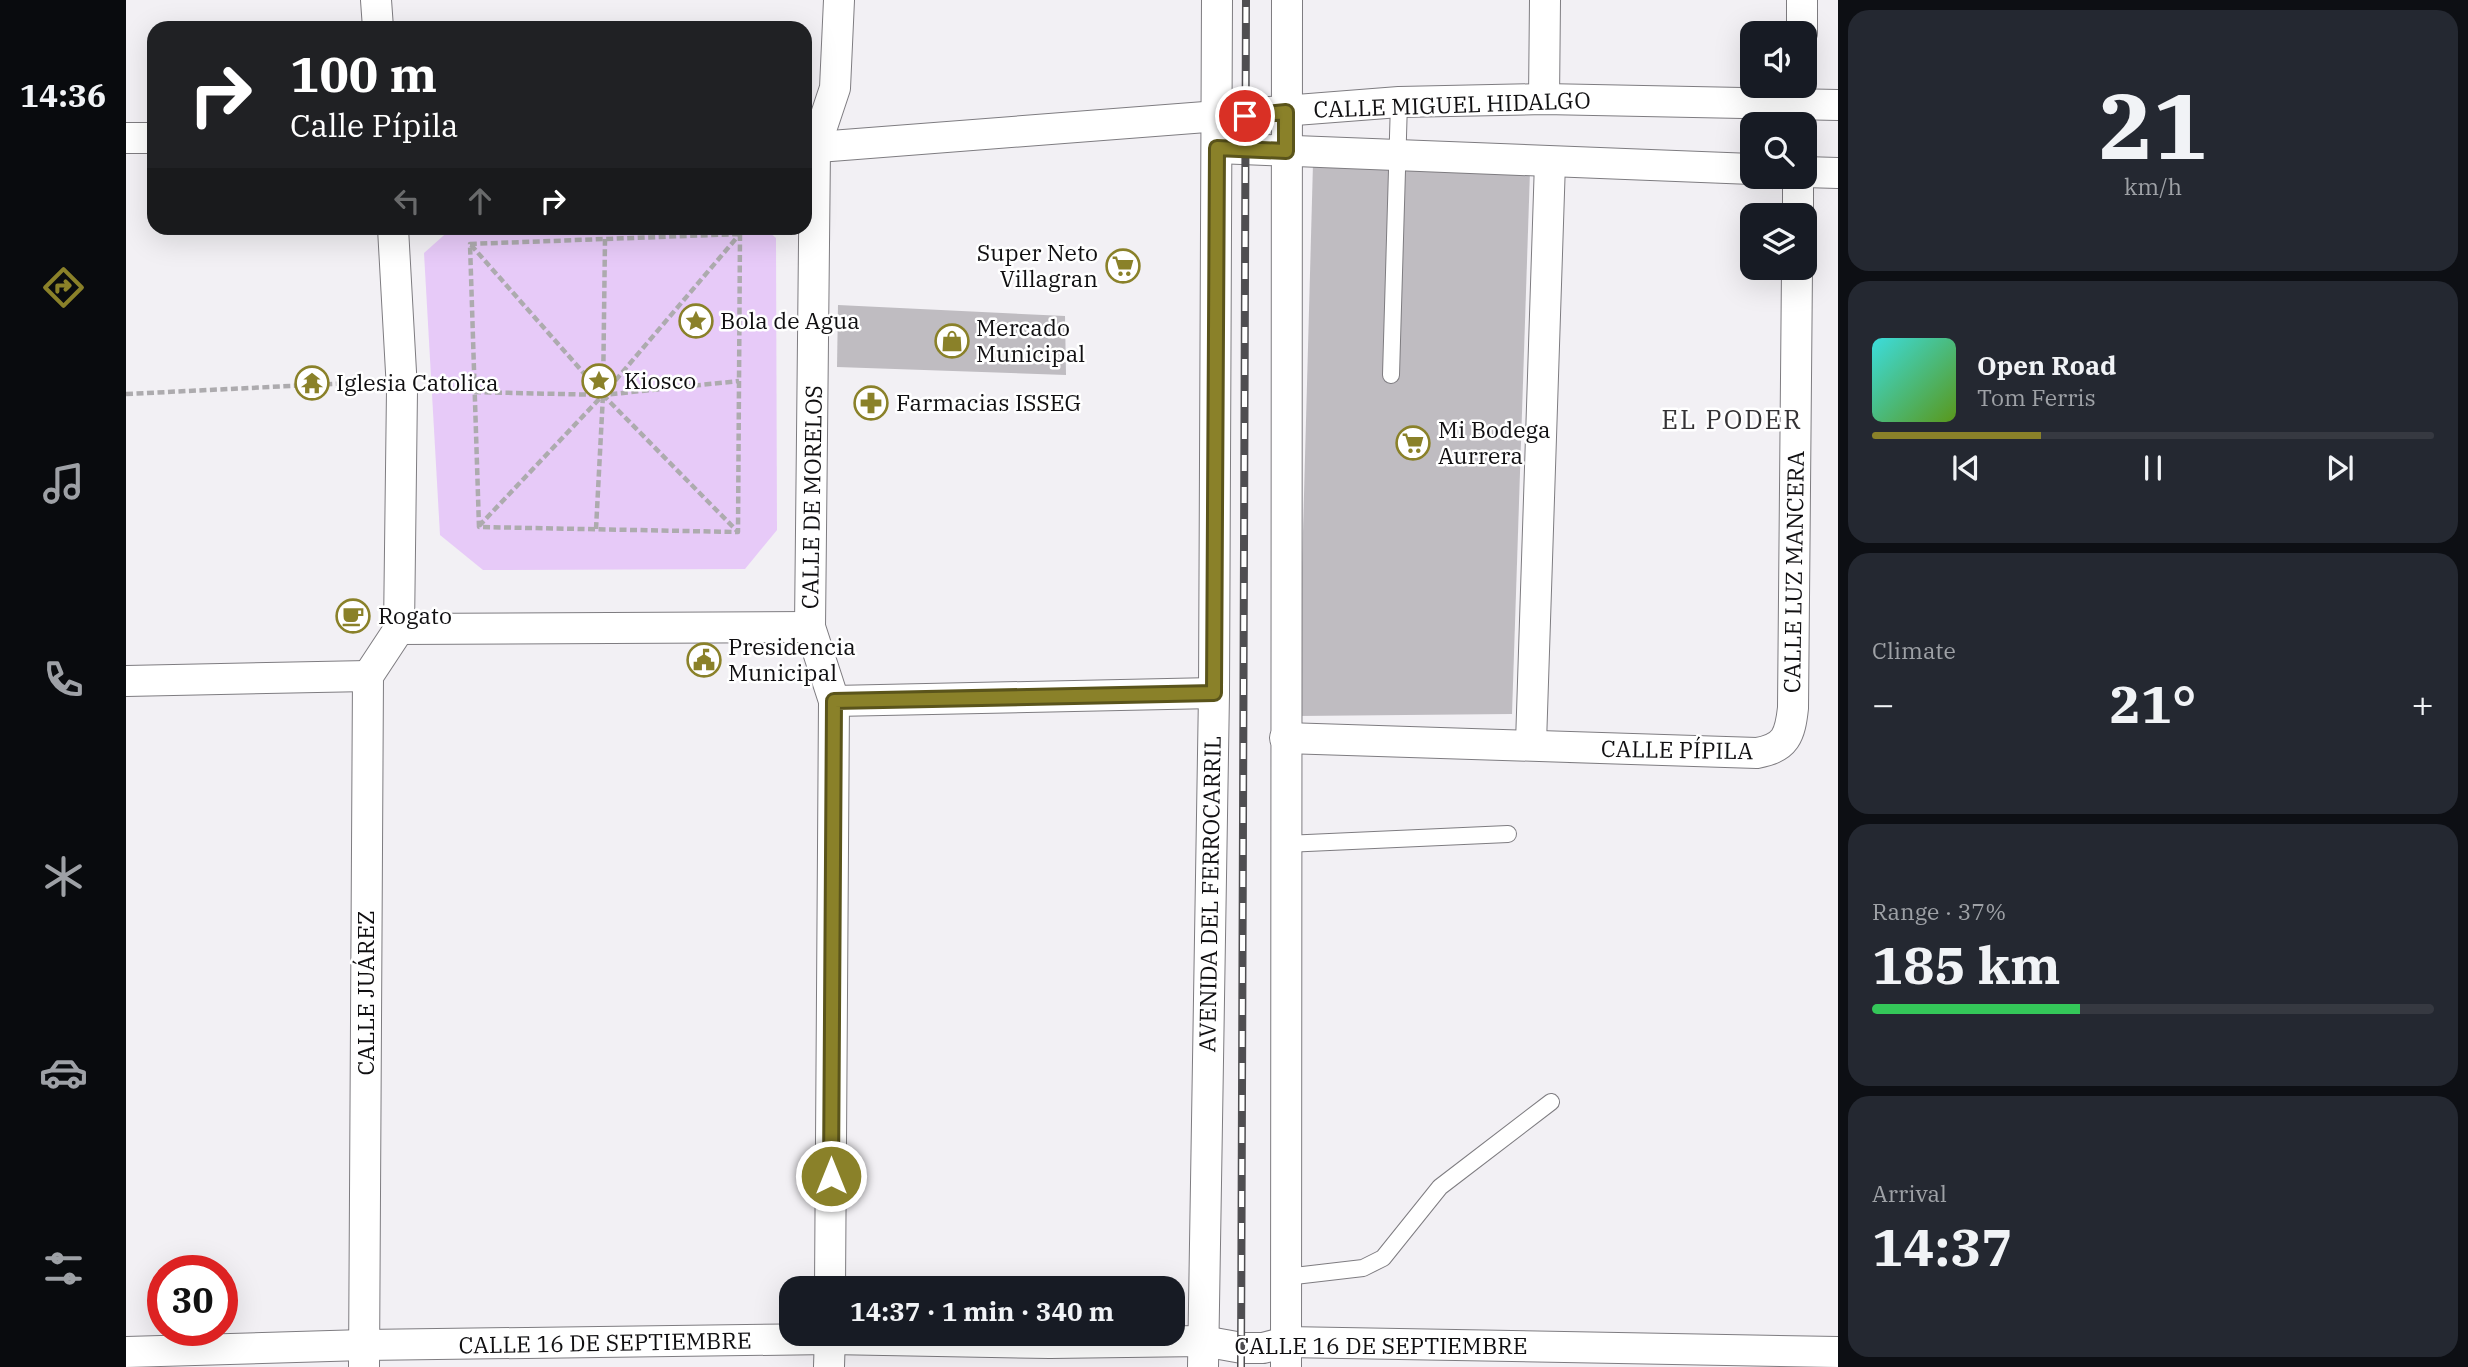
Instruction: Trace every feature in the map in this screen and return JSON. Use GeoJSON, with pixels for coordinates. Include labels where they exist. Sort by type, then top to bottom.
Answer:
{"type":"FeatureCollection","features":[{"type":"Feature","properties":{"kind":"street"},"geometry":{"type":"LineString","coordinates":[[376,0],[378,21]]}},
{"type":"Feature","properties":{"kind":"street","name":"CALLE DE MORELOS"},"geometry":{"type":"LineString","coordinates":[[812,143],[835,88],[839,0]]}},
{"type":"Feature","properties":{"kind":"street","name":"AVENIDA DEL FERROCARRIL"},"geometry":{"type":"LineString","coordinates":[[1203,1354],[1214,693],[1216,0]]}},
{"type":"Feature","properties":{"kind":"street"},"geometry":{"type":"LineString","coordinates":[[1286,1355],[1287,0]]}},
{"type":"Feature","properties":{"kind":"street"},"geometry":{"type":"LineString","coordinates":[[1544,99],[1545,0]]}},
{"type":"Feature","properties":{"kind":"street"},"geometry":{"type":"LineString","coordinates":[[1802,0],[1802,21]]}},
{"type":"Feature","properties":{"kind":"street","name":"CALLE MIGUEL HIDALGO"},"geometry":{"type":"LineString","coordinates":[[812,148],[1399,102],[1544,99],[1838,105]]}},
{"type":"Feature","properties":{"kind":"street"},"geometry":{"type":"LineString","coordinates":[[126,138],[147,138]]}},
{"type":"Feature","properties":{"kind":"street","name":"CALLE MIGUEL HIDALGO"},"geometry":{"type":"LineString","coordinates":[[1217,148],[1740,169]]}},
{"type":"Feature","properties":{"kind":"street"},"geometry":{"type":"LineString","coordinates":[[1285,737],[1531,743],[1550,162]]}},
{"type":"Feature","properties":{"kind":"street"},"geometry":{"type":"LineString","coordinates":[[1817,172],[1838,173]]}},
{"type":"Feature","properties":{"kind":"street"},"geometry":{"type":"LineString","coordinates":[[126,681],[368,676],[399,629],[402,381],[393,235]]}},
{"type":"Feature","properties":{"kind":"street","name":"CALLE DE MORELOS"},"geometry":{"type":"LineString","coordinates":[[810,235],[810,627],[834,701],[830,1276]]}},
{"type":"Feature","properties":{"kind":"street","name":"CALLE LUZ MANCERA"},"geometry":{"type":"LineString","coordinates":[[1793,708],[1797,280]]}},
{"type":"Feature","properties":{"kind":"street"},"geometry":{"type":"LineString","coordinates":[[399,629],[810,627]]}},
{"type":"Feature","properties":{"kind":"street","name":"CALLE JUÁREZ"},"geometry":{"type":"LineString","coordinates":[[364,1356],[368,676]]}},
{"type":"Feature","properties":{"kind":"street"},"geometry":{"type":"LineString","coordinates":[[834,701],[1214,693]]}},
{"type":"Feature","properties":{"kind":"street","name":"CALLE PÍPILA"},"geometry":{"type":"LineString","coordinates":[[1531,743],[1598,749],[1757,753],[1772,750],[1784,743],[1790,731],[1793,708]]}},
{"type":"Feature","properties":{"kind":"street","name":"CALLE 16 DE SEPTIEMBRE"},"geometry":{"type":"LineString","coordinates":[[126,1352],[364,1356],[830,1346],[1050,1355],[1203,1354],[1242,1348],[1263,1348],[1286,1355],[1838,1352]]}},
{"type":"Feature","properties":{"kind":"lane"},"geometry":{"type":"LineString","coordinates":[[1391,375],[1399,102]]}},
{"type":"Feature","properties":{"kind":"lane"},"geometry":{"type":"LineString","coordinates":[[1285,844],[1508,834]]}},
{"type":"Feature","properties":{"kind":"lane"},"geometry":{"type":"LineString","coordinates":[[1286,1277],[1363,1268],[1382,1258],[1440,1186],[1551,1102]]}},
{"type":"Feature","properties":{"kind":"path"},"geometry":{"type":"LineString","coordinates":[[470,244],[713,235]]}},
{"type":"Feature","properties":{"kind":"path"},"geometry":{"type":"LineString","coordinates":[[479,527],[603,395],[739,235]]}},
{"type":"Feature","properties":{"kind":"path"},"geometry":{"type":"LineString","coordinates":[[738,532],[740,235]]}},
{"type":"Feature","properties":{"kind":"path"},"geometry":{"type":"LineString","coordinates":[[596,529],[603,395],[605,239]]}},
{"type":"Feature","properties":{"kind":"path"},"geometry":{"type":"LineString","coordinates":[[470,244],[603,395],[738,532]]}},
{"type":"Feature","properties":{"kind":"path"},"geometry":{"type":"LineString","coordinates":[[470,244],[479,527]]}},
{"type":"Feature","properties":{"kind":"path"},"geometry":{"type":"LineString","coordinates":[[126,394],[402,381]]}},
{"type":"Feature","properties":{"kind":"path"},"geometry":{"type":"LineString","coordinates":[[474,393],[603,395],[739,381]]}},
{"type":"Feature","properties":{"kind":"path"},"geometry":{"type":"LineString","coordinates":[[479,527],[738,532]]}},
{"type":"Feature","properties":{"kind":"shaded area"},"geometry":{"type":"Polygon","coordinates":[[[444,235],[772,235],[776,238],[777,530],[745,569],[483,570],[440,535],[424,253],[444,235]]]}},
{"type":"Feature","properties":{"kind":"building","name":"Mi Bodega Aurrera"},"geometry":{"type":"Polygon","coordinates":[[[1313,163],[1530,171],[1512,714],[1298,716],[1313,163]]]}},
{"type":"Feature","properties":{"kind":"building","name":"Mercado Municipal"},"geometry":{"type":"Polygon","coordinates":[[[838,305],[1065,316],[1066,375],[837,367],[838,305]]]}},
{"type":"Feature","properties":{"kind":"railway"},"geometry":{"type":"LineString","coordinates":[[1241,1367],[1246,0]]}},
{"type":"Feature","properties":{"kind":"place","name":"Super Neto Villagran"},"geometry":{"type":"Point","coordinates":[1123,266]}},
{"type":"Feature","properties":{"kind":"place","name":"Bola de Agua"},"geometry":{"type":"Point","coordinates":[696,321]}},
{"type":"Feature","properties":{"kind":"place","name":"Mercado Municipal"},"geometry":{"type":"Point","coordinates":[952,341]}},
{"type":"Feature","properties":{"kind":"place","name":"Kiosco"},"geometry":{"type":"Point","coordinates":[599,381]}},
{"type":"Feature","properties":{"kind":"place","name":"Iglesia Catolica"},"geometry":{"type":"Point","coordinates":[312,383]}},
{"type":"Feature","properties":{"kind":"place","name":"Farmacias ISSEG"},"geometry":{"type":"Point","coordinates":[871,403]}},
{"type":"Feature","properties":{"kind":"place","name":"Mi Bodega Aurrera"},"geometry":{"type":"Point","coordinates":[1413,443]}},
{"type":"Feature","properties":{"kind":"place","name":"Rogato"},"geometry":{"type":"Point","coordinates":[353,616]}},
{"type":"Feature","properties":{"kind":"place","name":"Presidencia Municipal"},"geometry":{"type":"Point","coordinates":[704,660]}},
{"type":"Feature","properties":{"kind":"district","name":"EL PODER"},"geometry":{"type":"Point","coordinates":[1732,420]}},
{"type":"Feature","properties":{"kind":"route"},"geometry":{"type":"LineString","coordinates":[[831,1176],[834,701],[1214,693],[1217,148],[1286,151],[1286,112],[1245,116]]}}]}
